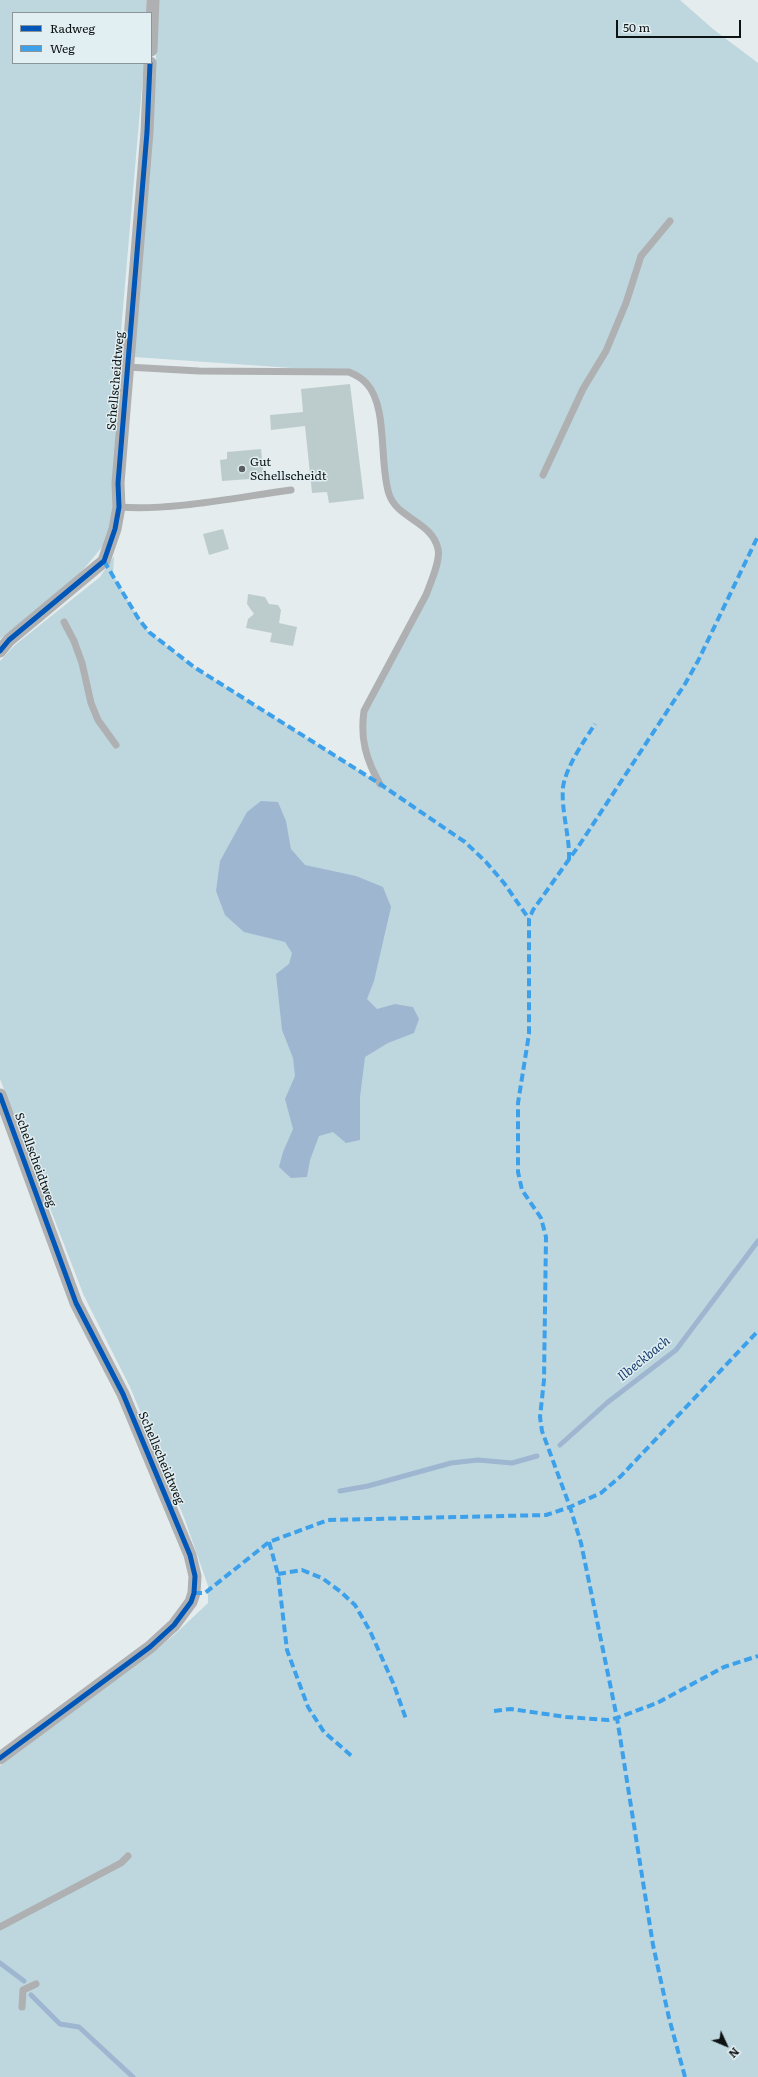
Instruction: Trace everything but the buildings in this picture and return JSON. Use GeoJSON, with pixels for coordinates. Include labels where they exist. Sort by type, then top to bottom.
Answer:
{"type":"FeatureCollection","features":[{"type":"Feature","properties":{"kind":"street"},"geometry":{"type":"LineString","coordinates":[[152,25],[153,0]]}},
{"type":"Feature","properties":{"kind":"street","name":"Schellscheidtweg"},"geometry":{"type":"LineString","coordinates":[[0,651],[9,640],[104,561],[115,529],[119,507],[118,482],[147,132],[150,64]]}},
{"type":"Feature","properties":{"kind":"street","name":"Schellscheidtweg"},"geometry":{"type":"LineString","coordinates":[[0,1095],[76,1303],[123,1394],[185,1541],[195,1576],[191,1602],[174,1625],[150,1647],[0,1758]]}},
{"type":"Feature","properties":{"kind":"lane"},"geometry":{"type":"LineString","coordinates":[[543,475],[583,389],[606,351],[626,303],[641,256],[670,221]]}},
{"type":"Feature","properties":{"kind":"lane"},"geometry":{"type":"LineString","coordinates":[[127,367],[199,370],[350,372],[368,384],[375,395],[380,417],[385,475],[389,495],[404,513],[429,531],[436,540],[439,551],[433,577],[426,595],[364,711],[361,726],[363,742],[370,766],[380,784]]}},
{"type":"Feature","properties":{"kind":"lane"},"geometry":{"type":"LineString","coordinates":[[119,507],[137,508],[213,501],[291,490]]}},
{"type":"Feature","properties":{"kind":"lane"},"geometry":{"type":"LineString","coordinates":[[64,622],[74,641],[82,663],[91,703],[98,720],[116,745]]}},
{"type":"Feature","properties":{"kind":"lane"},"geometry":{"type":"LineString","coordinates":[[0,1927],[121,1863],[128,1856]]}},
{"type":"Feature","properties":{"kind":"lane"},"geometry":{"type":"LineString","coordinates":[[22,2007],[23,1990],[36,1984]]}},
{"type":"Feature","properties":{"kind":"shaded area"},"geometry":{"type":"Polygon","coordinates":[[[0,0],[146,0],[146,12],[12,12],[12,64],[144,64],[119,355],[113,508],[107,541],[78,576],[0,639],[0,0]]]}},
{"type":"Feature","properties":{"kind":"shaded area"},"geometry":{"type":"Polygon","coordinates":[[[158,0],[680,0],[713,29],[758,63],[758,2077],[0,2077],[0,1766],[173,1636],[208,1603],[208,1586],[185,1520],[130,1387],[84,1296],[0,1079],[0,661],[15,645],[100,577],[114,556],[113,575],[138,618],[149,632],[194,667],[379,783],[370,766],[364,711],[426,595],[439,551],[419,523],[389,495],[375,395],[349,372],[134,357],[155,86],[158,0]]]}},
{"type":"Feature","properties":{"kind":"water"},"geometry":{"type":"Polygon","coordinates":[[[261,801],[278,802],[286,821],[291,849],[305,865],[356,876],[383,887],[391,907],[374,981],[367,999],[377,1009],[395,1004],[413,1007],[419,1019],[414,1033],[388,1043],[365,1057],[360,1097],[360,1140],[346,1143],[333,1132],[319,1136],[310,1160],[307,1177],[291,1178],[279,1167],[283,1152],[293,1129],[285,1099],[295,1076],[293,1058],[282,1030],[276,974],[289,964],[292,953],[285,942],[244,932],[225,915],[216,891],[220,861],[247,812],[261,801]]]}},
{"type":"Feature","properties":{"kind":"waterway","name":"Ilbeckbach"},"geometry":{"type":"LineString","coordinates":[[560,1445],[608,1402],[676,1350],[758,1241]]}},
{"type":"Feature","properties":{"kind":"waterway","name":"Ilbeckbach"},"geometry":{"type":"LineString","coordinates":[[340,1491],[368,1486],[451,1463],[478,1460],[512,1463],[537,1456]]}},
{"type":"Feature","properties":{"kind":"waterway"},"geometry":{"type":"LineString","coordinates":[[0,1963],[24,1981]]}},
{"type":"Feature","properties":{"kind":"waterway"},"geometry":{"type":"LineString","coordinates":[[31,1995],[60,2024],[79,2027],[133,2077]]}},
{"type":"Feature","properties":{"kind":"marked path"},"geometry":{"type":"LineString","coordinates":[[685,2077],[669,2018],[653,1945],[617,1718],[581,1543],[570,1507],[542,1431],[540,1417],[544,1380],[546,1237],[541,1218],[522,1190],[518,1172],[518,1103],[529,1034],[529,919],[533,910],[580,844],[685,684],[698,661],[758,536]]}},
{"type":"Feature","properties":{"kind":"marked path"},"geometry":{"type":"LineString","coordinates":[[104,561],[138,618],[149,632],[194,667],[380,784],[465,842],[486,862],[504,883],[529,919]]}},
{"type":"Feature","properties":{"kind":"marked path"},"geometry":{"type":"LineString","coordinates":[[569,860],[563,806],[563,787],[572,763],[595,724]]}},
{"type":"Feature","properties":{"kind":"marked path"},"geometry":{"type":"LineString","coordinates":[[194,1593],[205,1593],[269,1542],[328,1520],[546,1515],[570,1507],[601,1493],[621,1476],[758,1331]]}},
{"type":"Feature","properties":{"kind":"marked path"},"geometry":{"type":"LineString","coordinates":[[269,1542],[278,1574],[287,1650],[308,1707],[324,1732],[354,1758]]}},
{"type":"Feature","properties":{"kind":"marked path"},"geometry":{"type":"LineString","coordinates":[[278,1574],[302,1570],[322,1578],[355,1605],[370,1631],[394,1685],[406,1719]]}},
{"type":"Feature","properties":{"kind":"marked path"},"geometry":{"type":"LineString","coordinates":[[494,1711],[511,1709],[566,1717],[608,1720],[657,1703],[724,1667],[758,1656]]}},
{"type":"Feature","properties":{"kind":"cycle path"},"geometry":{"type":"LineString","coordinates":[[0,651],[9,640],[104,561],[115,529],[119,507],[118,483],[147,132],[150,64]]}},
{"type":"Feature","properties":{"kind":"cycle path"},"geometry":{"type":"LineString","coordinates":[[0,1095],[76,1303],[123,1394],[190,1555],[195,1576],[194,1593],[191,1602],[174,1625],[150,1647],[0,1758]]}},
{"type":"Feature","properties":{"kind":"place","name":"Gut Schellscheidt"},"geometry":{"type":"Point","coordinates":[242,469]}}]}
